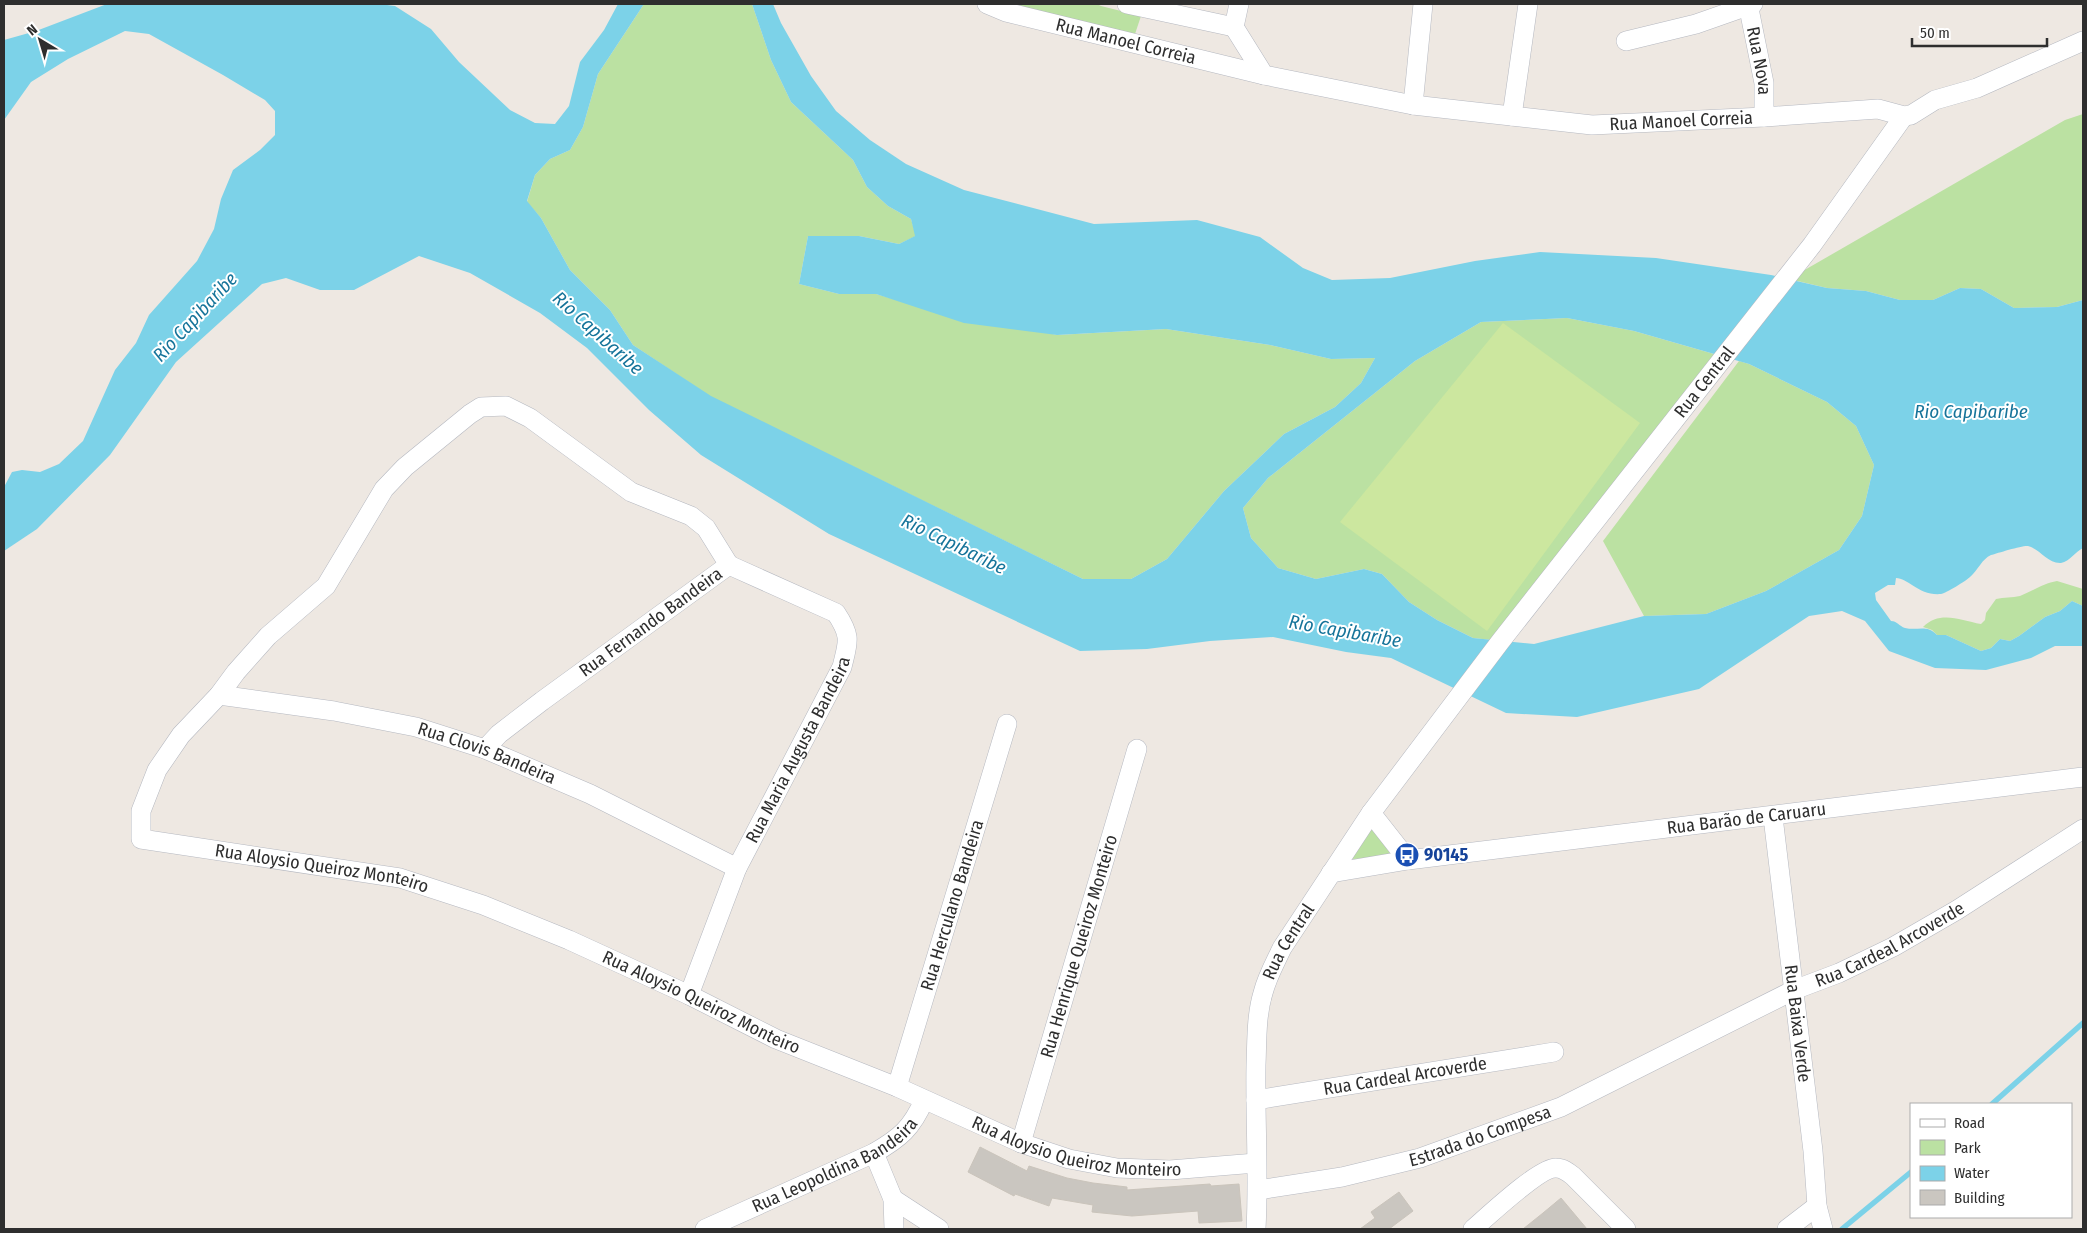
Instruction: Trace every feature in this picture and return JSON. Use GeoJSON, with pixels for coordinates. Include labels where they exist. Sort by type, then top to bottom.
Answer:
{"type":"FeatureCollection","features":[{"type":"Feature","properties":{"kind":"street","name":"Rua Manoel Correia"},"geometry":{"type":"LineString","coordinates":[[987,4],[1006,12],[1264,75],[1413,105],[1592,125],[1764,117],[1878,109],[1904,116]]}},
{"type":"Feature","properties":{"kind":"street"},"geometry":{"type":"LineString","coordinates":[[1127,4],[1234,27]]}},
{"type":"Feature","properties":{"kind":"street"},"geometry":{"type":"LineString","coordinates":[[1239,4],[1234,27],[1264,75]]}},
{"type":"Feature","properties":{"kind":"street"},"geometry":{"type":"LineString","coordinates":[[1413,105],[1423,4]]}},
{"type":"Feature","properties":{"kind":"street"},"geometry":{"type":"LineString","coordinates":[[1512,116],[1528,4]]}},
{"type":"Feature","properties":{"kind":"street"},"geometry":{"type":"LineString","coordinates":[[1626,42],[1696,24],[1750,4]]}},
{"type":"Feature","properties":{"kind":"street","name":"Rua Nova"},"geometry":{"type":"LineString","coordinates":[[1750,4],[1764,83],[1764,117]]}},
{"type":"Feature","properties":{"kind":"street"},"geometry":{"type":"LineString","coordinates":[[1904,116],[1915,113],[1935,100],[1986,85],[2083,41]]}},
{"type":"Feature","properties":{"kind":"street","name":"Rua Central"},"geometry":{"type":"LineString","coordinates":[[1256,1229],[1258,1190],[1256,1163],[1257,1024],[1262,994],[1282,948],[1371,814],[1500,642],[1812,244],[1904,116]]}},
{"type":"Feature","properties":{"kind":"street","name":"Rua Fernando Bandeira"},"geometry":{"type":"LineString","coordinates":[[219,695],[236,672],[268,636],[326,586],[384,490],[405,467],[481,407],[493,405],[506,406],[530,418],[631,492],[691,516],[706,528],[729,565],[542,701],[500,734],[485,749]]}},
{"type":"Feature","properties":{"kind":"street","name":"Rua Maria Augusta Bandeira"},"geometry":{"type":"LineString","coordinates":[[689,995],[736,868],[842,668],[848,644],[847,629],[836,613],[729,565]]}},
{"type":"Feature","properties":{"kind":"street","name":"Rua Clovis Bandeira"},"geometry":{"type":"LineString","coordinates":[[219,695],[334,711],[416,727],[485,749],[590,794],[736,868]]}},
{"type":"Feature","properties":{"kind":"street","name":"Rua Aloysio Queiroz Monteiro"},"geometry":{"type":"LineString","coordinates":[[219,695],[181,735],[156,770],[141,811],[141,839],[400,878],[483,905],[569,940],[689,995],[776,1039],[897,1087],[1021,1143],[1069,1159],[1117,1168],[1170,1170],[1256,1163]]}},
{"type":"Feature","properties":{"kind":"street","name":"Rua Herculano Bandeira"},"geometry":{"type":"LineString","coordinates":[[897,1087],[1007,724]]}},
{"type":"Feature","properties":{"kind":"street","name":"Rua Henrique Queiroz Monteiro"},"geometry":{"type":"LineString","coordinates":[[1021,1143],[1137,749]]}},
{"type":"Feature","properties":{"kind":"street","name":"Rua Barão de Caruaru"},"geometry":{"type":"LineString","coordinates":[[1331,873],[1408,860],[2083,778]]}},
{"type":"Feature","properties":{"kind":"street"},"geometry":{"type":"LineString","coordinates":[[1371,814],[1408,860]]}},
{"type":"Feature","properties":{"kind":"street","name":"Rua Baixa Verde"},"geometry":{"type":"LineString","coordinates":[[1774,817],[1813,1151],[1817,1206],[1824,1229]]}},
{"type":"Feature","properties":{"kind":"street","name":"Rua Cardeal Arcoverde"},"geometry":{"type":"LineString","coordinates":[[1689,1043],[1794,990],[1839,973],[1892,947],[1957,910],[2083,829]]}},
{"type":"Feature","properties":{"kind":"street","name":"Estrada do Compesa"},"geometry":{"type":"LineString","coordinates":[[1258,1190],[1342,1177],[1420,1158],[1561,1107],[1689,1043]]}},
{"type":"Feature","properties":{"kind":"street","name":"Rua Cardeal Arcoverde"},"geometry":{"type":"LineString","coordinates":[[1256,1100],[1554,1052]]}},
{"type":"Feature","properties":{"kind":"street","name":"Rua Leopoldina Bandeira"},"geometry":{"type":"LineString","coordinates":[[710,1228],[874,1153],[895,1141],[910,1127],[924,1100]]}},
{"type":"Feature","properties":{"kind":"street"},"geometry":{"type":"LineString","coordinates":[[874,1153],[893,1199],[894,1229]]}},
{"type":"Feature","properties":{"kind":"street"},"geometry":{"type":"LineString","coordinates":[[1473,1229],[1545,1171],[1554,1168],[1565,1170],[1626,1229]]}},
{"type":"Feature","properties":{"kind":"street"},"geometry":{"type":"LineString","coordinates":[[893,1199],[939,1229]]}},
{"type":"Feature","properties":{"kind":"street"},"geometry":{"type":"LineString","coordinates":[[1787,1229],[1817,1206]]}},
{"type":"Feature","properties":{"kind":"green space"},"geometry":{"type":"Polygon","coordinates":[[[644,4],[752,4],[771,60],[791,102],[853,160],[867,187],[888,206],[911,219],[916,236],[899,244],[859,236],[808,236],[799,284],[839,294],[876,294],[907,303],[1057,335],[1166,329],[1270,345],[1331,359],[1375,358],[1361,383],[1335,407],[1284,434],[1224,491],[1167,559],[1131,579],[1083,579],[711,397],[633,345],[610,310],[570,270],[541,218],[527,202],[535,175],[550,159],[570,150],[583,127],[598,74],[644,4]]]}},
{"type":"Feature","properties":{"kind":"green space"},"geometry":{"type":"Polygon","coordinates":[[[999,4],[1097,4],[1141,16],[1133,40],[999,4]]]}},
{"type":"Feature","properties":{"kind":"green space"},"geometry":{"type":"Polygon","coordinates":[[[2083,114],[2083,300],[2057,307],[2014,308],[1981,289],[1960,288],[1933,300],[1900,300],[1866,291],[1827,288],[1789,279],[2065,120],[2083,114]]]}},
{"type":"Feature","properties":{"kind":"green space"},"geometry":{"type":"Polygon","coordinates":[[[1567,318],[1634,331],[1714,354],[1492,640],[1473,638],[1437,620],[1409,602],[1382,574],[1364,569],[1316,579],[1278,568],[1251,538],[1243,508],[1268,478],[1415,361],[1481,322],[1567,318]]]}},
{"type":"Feature","properties":{"kind":"green space"},"geometry":{"type":"Polygon","coordinates":[[[1503,323],[1640,423],[1487,631],[1340,522],[1503,323]]]}},
{"type":"Feature","properties":{"kind":"green space"},"geometry":{"type":"Polygon","coordinates":[[[1739,361],[1749,364],[1827,402],[1856,426],[1874,465],[1862,516],[1839,550],[1766,591],[1706,614],[1644,616],[1603,541],[1739,361]]]}},
{"type":"Feature","properties":{"kind":"green space"},"geometry":{"type":"Polygon","coordinates":[[[2057,581],[2083,589],[2083,606],[2072,601],[2060,611],[2045,617],[2019,636],[2010,641],[2000,639],[1991,648],[1981,651],[1946,635],[1937,635],[1932,630],[1923,627],[1936,619],[1943,618],[1981,624],[1996,599],[2020,596],[2043,585],[2057,581]]]}},
{"type":"Feature","properties":{"kind":"green space"},"geometry":{"type":"Polygon","coordinates":[[[1373,827],[1393,858],[1350,859],[1373,827]]]}},
{"type":"Feature","properties":{"kind":"water","name":"Rio Capibaribe"},"geometry":{"type":"Polygon","coordinates":[[[107,4],[379,4],[395,6],[431,29],[459,62],[510,110],[535,123],[555,124],[569,106],[580,62],[604,30],[618,4],[644,4],[598,74],[583,127],[570,150],[550,159],[535,175],[527,201],[541,218],[570,270],[610,310],[633,345],[711,396],[1083,579],[1131,579],[1167,559],[1224,491],[1284,434],[1335,407],[1361,383],[1375,358],[1331,359],[1270,345],[1166,329],[1057,335],[964,323],[876,294],[839,294],[799,284],[808,236],[859,236],[899,244],[915,236],[911,219],[888,206],[867,187],[853,160],[791,102],[771,60],[752,4],[773,4],[781,23],[811,76],[836,111],[870,140],[906,164],[964,190],[1094,224],[1197,220],[1260,237],[1303,268],[1332,280],[1390,278],[1475,261],[1540,252],[1656,258],[1771,275],[1827,288],[1866,291],[1900,300],[1933,300],[1960,288],[1981,289],[2014,308],[2057,307],[2083,300],[2083,548],[2061,563],[2048,559],[2028,546],[1991,555],[1985,559],[1968,579],[1941,594],[1920,590],[1896,578],[1895,585],[1888,585],[1875,593],[1876,600],[1891,621],[1905,628],[1926,629],[1937,635],[1946,635],[1981,651],[1991,648],[2000,639],[2010,641],[2045,617],[2060,611],[2072,601],[2083,606],[2083,646],[2055,646],[2031,658],[1986,670],[1935,668],[1889,651],[1865,621],[1842,611],[1809,616],[1699,689],[1577,717],[1506,713],[1391,658],[1346,652],[1273,637],[1210,641],[1147,649],[1080,651],[829,534],[701,455],[649,410],[587,348],[540,313],[470,273],[419,256],[354,290],[320,290],[286,278],[262,284],[176,362],[110,455],[37,529],[4,551],[4,487],[12,472],[22,470],[40,472],[59,464],[83,441],[115,370],[136,343],[149,315],[197,261],[214,229],[221,199],[233,170],[260,150],[275,135],[275,111],[265,100],[149,34],[125,31],[68,59],[31,82],[4,120],[4,40],[36,31],[107,4]],[[1567,318],[1481,322],[1415,361],[1268,478],[1243,508],[1251,538],[1278,568],[1316,579],[1364,569],[1382,574],[1409,602],[1437,620],[1473,638],[1534,644],[1644,616],[1706,614],[1766,591],[1839,550],[1862,516],[1874,465],[1856,426],[1827,402],[1749,364],[1634,331],[1567,318]]]}},
{"type":"Feature","properties":{"kind":"building"},"geometry":{"type":"Polygon","coordinates":[[[980,1147],[1027,1171],[1029,1166],[1067,1178],[1127,1187],[1127,1190],[1210,1184],[1211,1186],[1239,1184],[1242,1221],[1199,1223],[1198,1211],[1132,1216],[1092,1212],[1093,1205],[1052,1198],[1049,1206],[1015,1194],[1014,1196],[968,1172],[980,1147]]]}},
{"type":"Feature","properties":{"kind":"building"},"geometry":{"type":"Polygon","coordinates":[[[1399,1192],[1413,1211],[1389,1229],[1360,1229],[1375,1218],[1371,1212],[1399,1192]]]}},
{"type":"Feature","properties":{"kind":"building"},"geometry":{"type":"Polygon","coordinates":[[[1561,1198],[1587,1229],[1523,1229],[1543,1213],[1561,1198]]]}},
{"type":"Feature","properties":{"kind":"waterway"},"geometry":{"type":"LineString","coordinates":[[1993,1103],[2083,1023]]}},
{"type":"Feature","properties":{"kind":"waterway"},"geometry":{"type":"LineString","coordinates":[[1842,1229],[1910,1173]]}},
{"type":"Feature","properties":{"kind":"place","name":"90145"},"geometry":{"type":"Point","coordinates":[1407,855]}}]}
